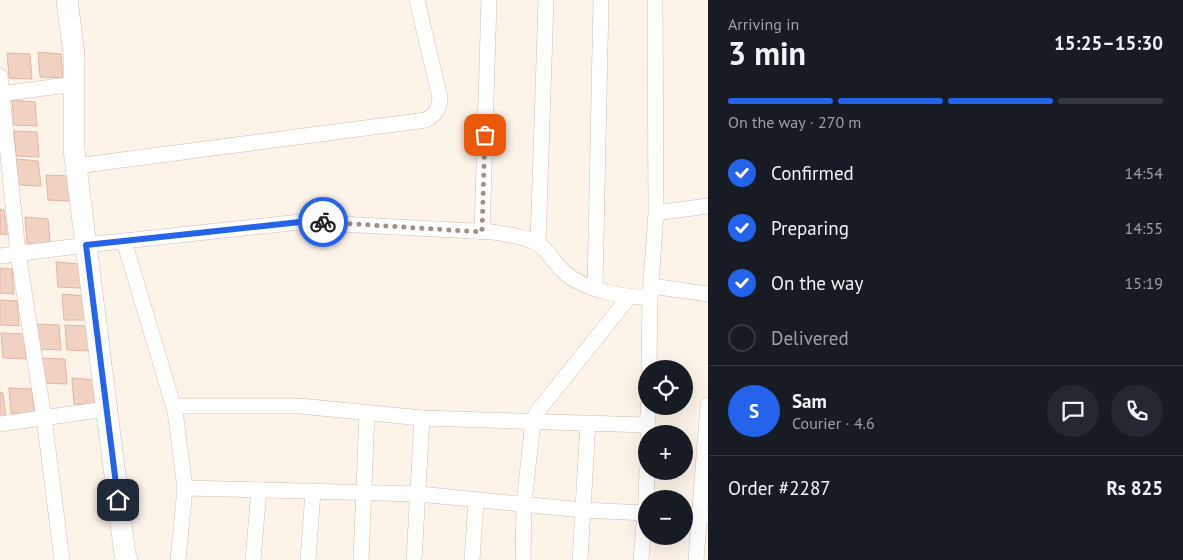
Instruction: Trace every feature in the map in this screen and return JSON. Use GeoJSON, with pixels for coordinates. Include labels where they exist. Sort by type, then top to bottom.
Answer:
{"type":"FeatureCollection","features":[{"type":"Feature","properties":{"kind":"street"},"geometry":{"type":"LineString","coordinates":[[67,0],[74,55],[74,149],[127,560]]}},
{"type":"Feature","properties":{"kind":"street"},"geometry":{"type":"LineString","coordinates":[[76,166],[426,120],[434,116],[439,108],[440,98],[417,0]]}},
{"type":"Feature","properties":{"kind":"street"},"geometry":{"type":"LineString","coordinates":[[482,232],[489,0]]}},
{"type":"Feature","properties":{"kind":"street"},"geometry":{"type":"LineString","coordinates":[[538,244],[546,0]]}},
{"type":"Feature","properties":{"kind":"street"},"geometry":{"type":"LineString","coordinates":[[596,288],[600,0]]}},
{"type":"Feature","properties":{"kind":"street"},"geometry":{"type":"LineString","coordinates":[[649,360],[656,213],[655,0]]}},
{"type":"Feature","properties":{"kind":"street"},"geometry":{"type":"LineString","coordinates":[[0,76],[18,253],[44,418],[62,560]]}},
{"type":"Feature","properties":{"kind":"street"},"geometry":{"type":"LineString","coordinates":[[1,94],[74,84]]}},
{"type":"Feature","properties":{"kind":"street"},"geometry":{"type":"LineString","coordinates":[[656,213],[708,206]]}},
{"type":"Feature","properties":{"kind":"street"},"geometry":{"type":"LineString","coordinates":[[0,256],[300,222],[482,232],[519,236],[538,244],[574,280],[596,288],[628,297],[651,292],[708,294]]}},
{"type":"Feature","properties":{"kind":"street"},"geometry":{"type":"LineString","coordinates":[[124,241],[173,406],[185,488],[178,560]]}},
{"type":"Feature","properties":{"kind":"street"},"geometry":{"type":"LineString","coordinates":[[523,560],[524,504],[533,421],[537,412],[628,297]]}},
{"type":"Feature","properties":{"kind":"street"},"geometry":{"type":"LineString","coordinates":[[696,560],[704,515],[708,405]]}},
{"type":"Feature","properties":{"kind":"street"},"geometry":{"type":"LineString","coordinates":[[173,406],[300,406],[422,418],[588,423],[638,428]]}},
{"type":"Feature","properties":{"kind":"street"},"geometry":{"type":"LineString","coordinates":[[0,424],[106,408]]}},
{"type":"Feature","properties":{"kind":"street"},"geometry":{"type":"LineString","coordinates":[[361,560],[367,413]]}},
{"type":"Feature","properties":{"kind":"street"},"geometry":{"type":"LineString","coordinates":[[414,560],[422,418]]}},
{"type":"Feature","properties":{"kind":"street"},"geometry":{"type":"LineString","coordinates":[[580,560],[588,423]]}},
{"type":"Feature","properties":{"kind":"street"},"geometry":{"type":"LineString","coordinates":[[185,488],[419,494],[476,501],[638,513]]}},
{"type":"Feature","properties":{"kind":"street"},"geometry":{"type":"LineString","coordinates":[[253,560],[259,490]]}},
{"type":"Feature","properties":{"kind":"street"},"geometry":{"type":"LineString","coordinates":[[308,560],[313,492]]}},
{"type":"Feature","properties":{"kind":"street"},"geometry":{"type":"LineString","coordinates":[[472,560],[476,501]]}},
{"type":"Feature","properties":{"kind":"street"},"geometry":{"type":"LineString","coordinates":[[640,560],[642,545]]}},
{"type":"Feature","properties":{"kind":"building"},"geometry":{"type":"Polygon","coordinates":[[[38,52],[61,54],[63,78],[40,77],[38,52]]]}},
{"type":"Feature","properties":{"kind":"building"},"geometry":{"type":"Polygon","coordinates":[[[7,53],[30,54],[32,79],[9,78],[7,53]]]}},
{"type":"Feature","properties":{"kind":"building"},"geometry":{"type":"Polygon","coordinates":[[[12,100],[35,102],[37,126],[14,125],[12,100]]]}},
{"type":"Feature","properties":{"kind":"building"},"geometry":{"type":"Polygon","coordinates":[[[14,131],[37,132],[39,157],[16,156],[14,131]]]}},
{"type":"Feature","properties":{"kind":"building"},"geometry":{"type":"Polygon","coordinates":[[[16,159],[38,161],[41,186],[18,185],[16,159]]]}},
{"type":"Feature","properties":{"kind":"building"},"geometry":{"type":"Polygon","coordinates":[[[46,175],[69,176],[71,201],[48,200],[46,175]]]}},
{"type":"Feature","properties":{"kind":"building"},"geometry":{"type":"Polygon","coordinates":[[[0,209],[4,210],[7,235],[0,234],[0,209]]]}},
{"type":"Feature","properties":{"kind":"building"},"geometry":{"type":"Polygon","coordinates":[[[25,217],[48,219],[50,244],[27,243],[25,217]]]}},
{"type":"Feature","properties":{"kind":"building"},"geometry":{"type":"Polygon","coordinates":[[[56,262],[79,264],[81,288],[58,287],[56,262]]]}},
{"type":"Feature","properties":{"kind":"building"},"geometry":{"type":"Polygon","coordinates":[[[0,268],[12,269],[14,294],[0,293],[0,268]]]}},
{"type":"Feature","properties":{"kind":"building"},"geometry":{"type":"Polygon","coordinates":[[[62,294],[85,296],[87,320],[64,320],[62,294]]]}},
{"type":"Feature","properties":{"kind":"building"},"geometry":{"type":"Polygon","coordinates":[[[0,300],[17,301],[19,326],[0,325],[0,300]]]}},
{"type":"Feature","properties":{"kind":"building"},"geometry":{"type":"Polygon","coordinates":[[[36,324],[59,325],[61,350],[38,349],[36,324]]]}},
{"type":"Feature","properties":{"kind":"building"},"geometry":{"type":"Polygon","coordinates":[[[65,325],[88,326],[90,351],[67,350],[65,325]]]}},
{"type":"Feature","properties":{"kind":"building"},"geometry":{"type":"Polygon","coordinates":[[[1,333],[24,334],[26,359],[3,358],[1,333]]]}},
{"type":"Feature","properties":{"kind":"building"},"geometry":{"type":"Polygon","coordinates":[[[42,358],[65,359],[67,384],[44,383],[42,358]]]}},
{"type":"Feature","properties":{"kind":"building"},"geometry":{"type":"Polygon","coordinates":[[[72,378],[95,380],[97,405],[74,404],[72,378]]]}},
{"type":"Feature","properties":{"kind":"building"},"geometry":{"type":"Polygon","coordinates":[[[9,388],[32,389],[34,414],[11,413],[9,388]]]}},
{"type":"Feature","properties":{"kind":"building"},"geometry":{"type":"Polygon","coordinates":[[[0,392],[3,393],[6,418],[0,417],[0,392]]]}},
{"type":"Feature","properties":{"kind":"way so far"},"geometry":{"type":"LineString","coordinates":[[323,222],[482,232],[485,135]]}},
{"type":"Feature","properties":{"kind":"route"},"geometry":{"type":"LineString","coordinates":[[118,500],[86,245],[300,222],[323,222]]}}]}
